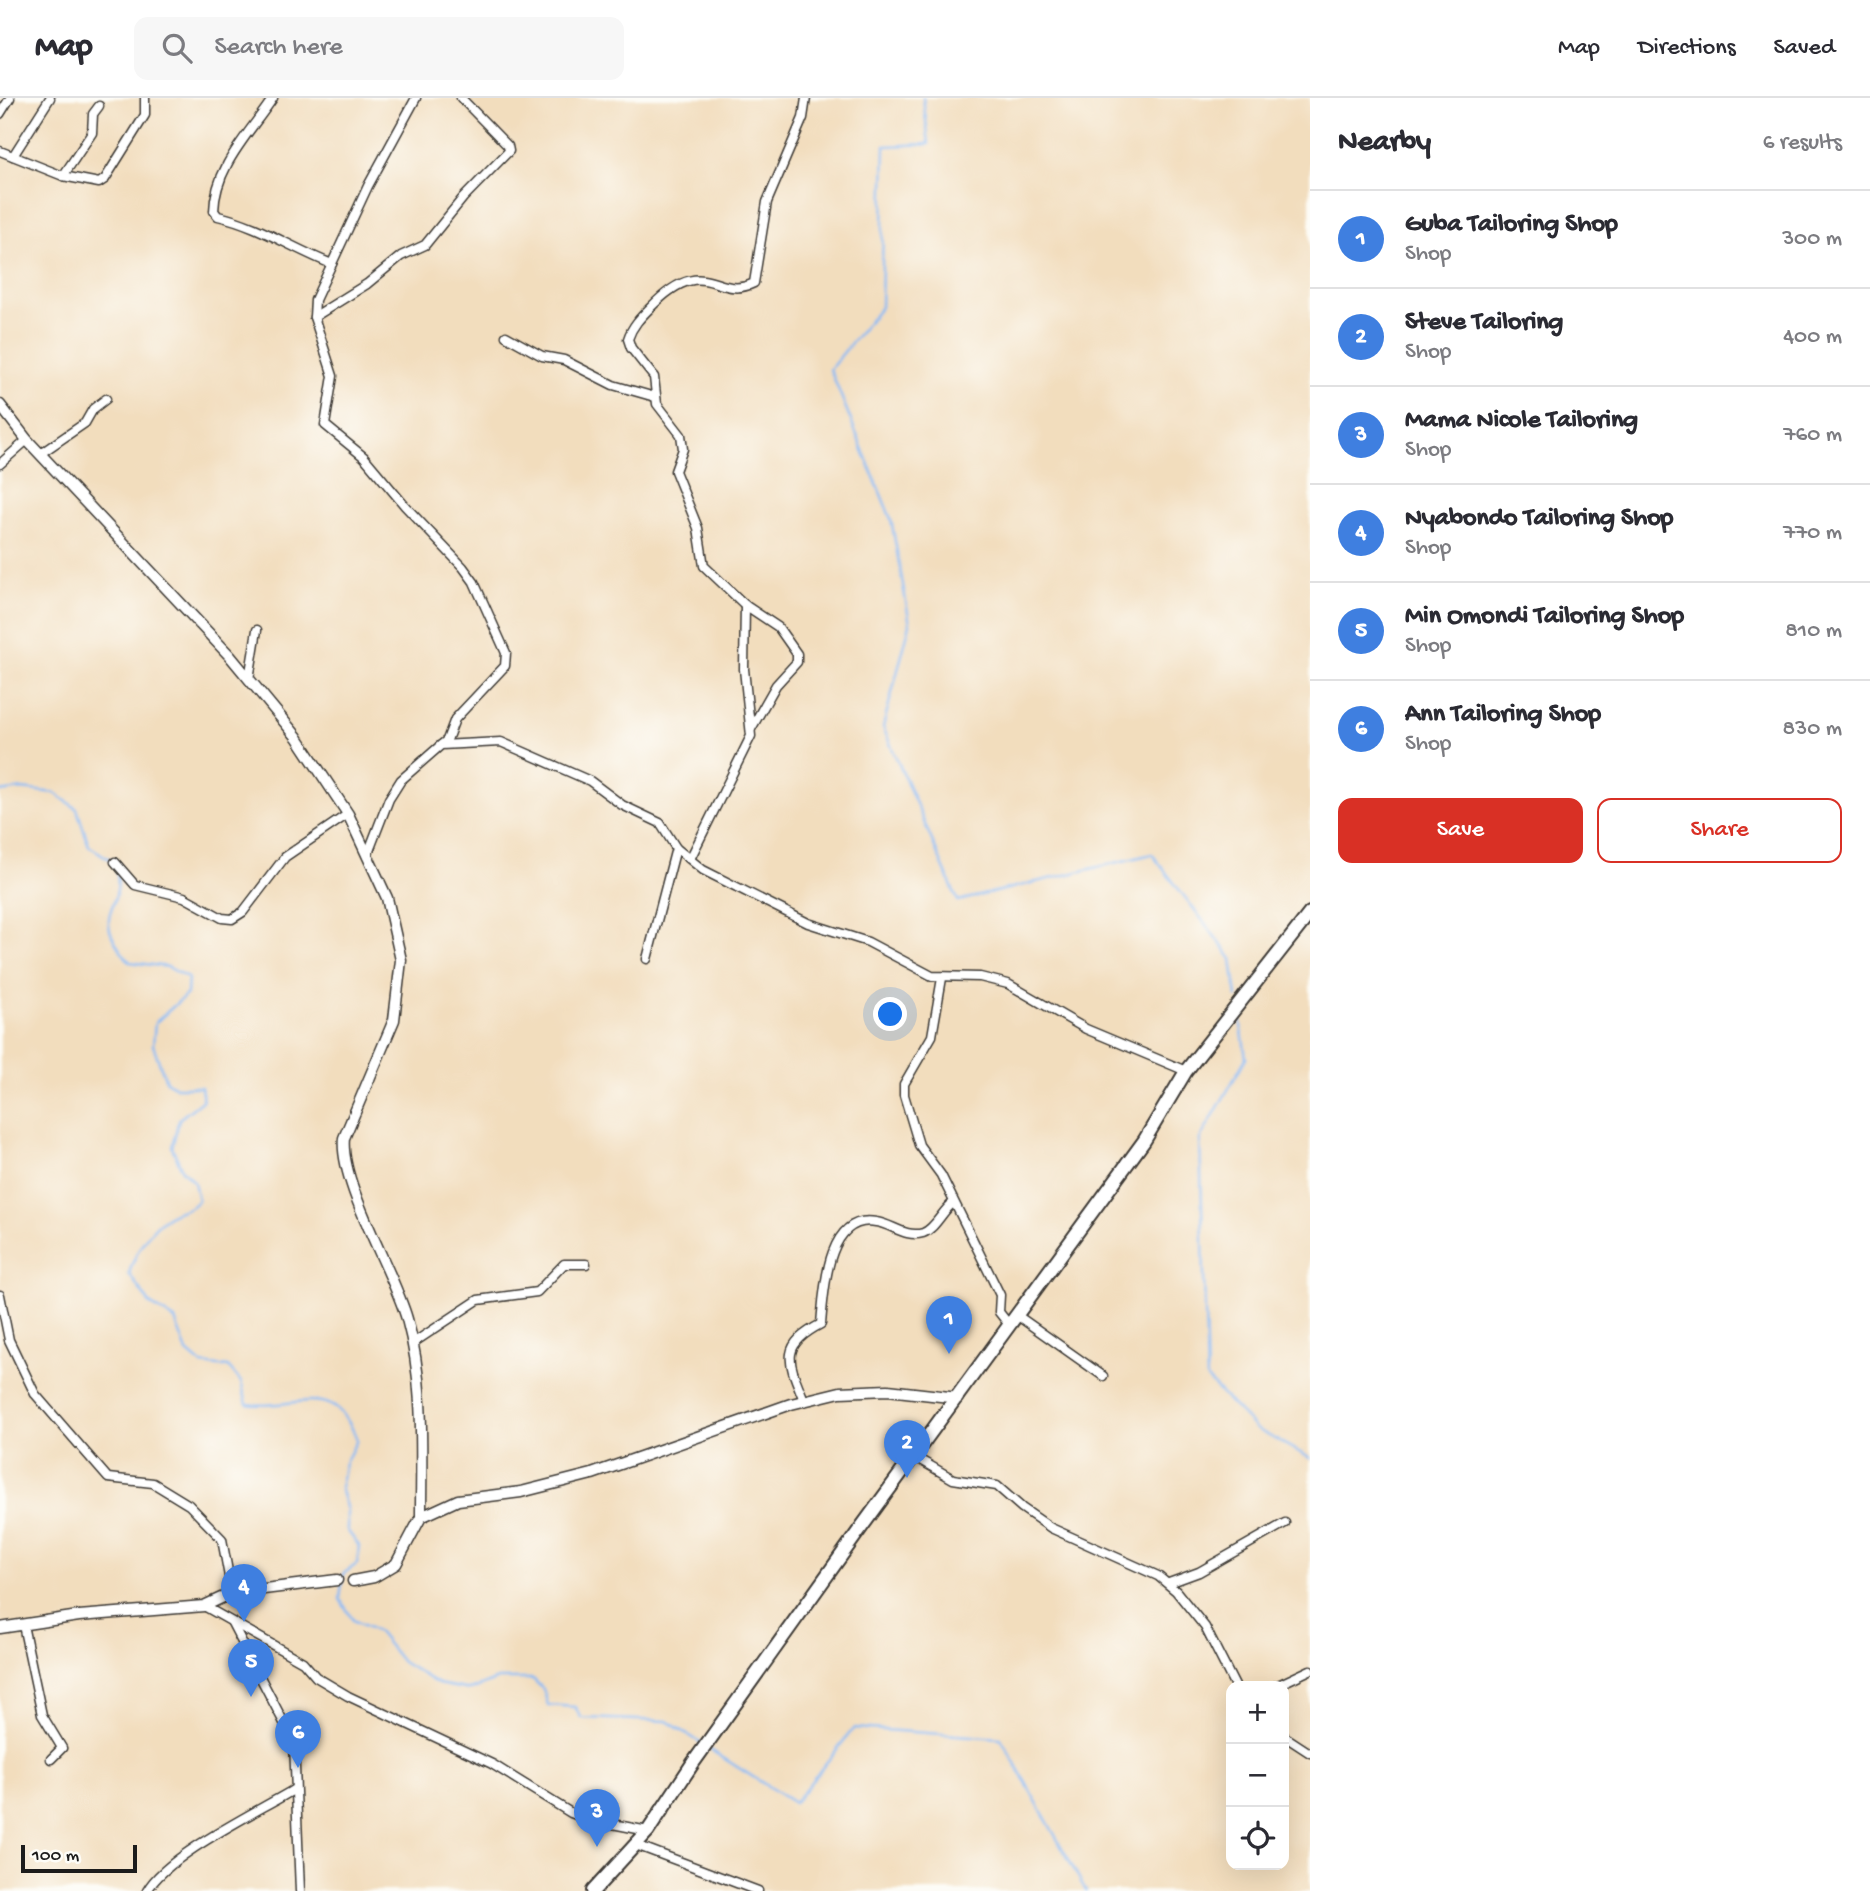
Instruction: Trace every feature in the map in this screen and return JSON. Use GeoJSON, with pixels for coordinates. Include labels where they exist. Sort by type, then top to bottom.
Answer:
{"type":"FeatureCollection","features":[{"type":"Feature","properties":{"kind":"main road"},"geometry":{"type":"LineString","coordinates":[[593,1891],[640,1836],[1014,1321],[1143,1141],[1186,1071],[1310,913]]}},
{"type":"Feature","properties":{"kind":"street"},"geometry":{"type":"LineString","coordinates":[[0,114],[10,98]]}},
{"type":"Feature","properties":{"kind":"street"},"geometry":{"type":"LineString","coordinates":[[13,156],[50,98]]}},
{"type":"Feature","properties":{"kind":"street"},"geometry":{"type":"LineString","coordinates":[[273,98],[235,151],[218,190],[214,211],[218,216],[240,221],[279,237],[332,264]]}},
{"type":"Feature","properties":{"kind":"street"},"geometry":{"type":"LineString","coordinates":[[367,856],[389,799],[401,780],[447,740],[450,726],[462,710],[505,666],[506,653],[474,582],[463,566],[405,506],[364,457],[325,425],[333,376],[314,317],[315,300],[368,186],[416,98]]}},
{"type":"Feature","properties":{"kind":"street"},"geometry":{"type":"LineString","coordinates":[[314,317],[367,284],[401,256],[425,245],[463,198],[509,151],[499,136],[461,98]]}},
{"type":"Feature","properties":{"kind":"street"},"geometry":{"type":"LineString","coordinates":[[691,857],[746,747],[751,729],[798,656],[778,627],[745,605],[704,566],[698,528],[675,471],[682,449],[681,435],[655,397],[656,381],[631,348],[629,333],[660,298],[685,280],[704,279],[737,287],[754,284],[767,202],[803,118],[806,98]]}},
{"type":"Feature","properties":{"kind":"street"},"geometry":{"type":"LineString","coordinates":[[0,151],[63,176],[96,184],[106,179],[145,115],[145,99]]}},
{"type":"Feature","properties":{"kind":"street"},"geometry":{"type":"LineString","coordinates":[[63,176],[92,133],[93,114],[99,106]]}},
{"type":"Feature","properties":{"kind":"street"},"geometry":{"type":"LineString","coordinates":[[506,336],[542,356],[564,360],[613,385],[655,397]]}},
{"type":"Feature","properties":{"kind":"street"},"geometry":{"type":"LineString","coordinates":[[40,454],[85,423],[93,409],[106,399]]}},
{"type":"Feature","properties":{"kind":"street"},"geometry":{"type":"LineString","coordinates":[[0,405],[27,440],[188,609],[297,737],[348,814],[387,898],[397,934],[401,977],[394,1020],[344,1138],[344,1152],[368,1224],[398,1293],[413,1343],[420,1386],[421,1517],[396,1564],[374,1577],[232,1593],[204,1605],[79,1616],[0,1628]]}},
{"type":"Feature","properties":{"kind":"street"},"geometry":{"type":"LineString","coordinates":[[0,464],[27,440]]}},
{"type":"Feature","properties":{"kind":"street"},"geometry":{"type":"LineString","coordinates":[[745,605],[744,669],[751,729]]}},
{"type":"Feature","properties":{"kind":"street"},"geometry":{"type":"LineString","coordinates":[[249,679],[257,629]]}},
{"type":"Feature","properties":{"kind":"street"},"geometry":{"type":"LineString","coordinates":[[441,745],[501,742],[590,781],[622,806],[660,824],[676,848],[722,881],[808,923],[868,942],[942,978],[980,977],[1008,984],[1086,1029],[1186,1071]]}},
{"type":"Feature","properties":{"kind":"street"},"geometry":{"type":"LineString","coordinates":[[115,862],[135,885],[184,897],[222,918],[232,919],[243,912],[285,857],[348,814]]}},
{"type":"Feature","properties":{"kind":"street"},"geometry":{"type":"LineString","coordinates":[[647,959],[676,848]]}},
{"type":"Feature","properties":{"kind":"street"},"geometry":{"type":"LineString","coordinates":[[942,978],[932,1037],[903,1088],[919,1145],[941,1175],[1000,1295],[999,1312],[1103,1376]]}},
{"type":"Feature","properties":{"kind":"street"},"geometry":{"type":"LineString","coordinates":[[804,1400],[790,1366],[792,1347],[802,1332],[821,1324],[826,1276],[834,1246],[839,1238],[855,1226],[874,1221],[901,1232],[924,1233],[953,1203]]}},
{"type":"Feature","properties":{"kind":"street"},"geometry":{"type":"LineString","coordinates":[[413,1343],[478,1300],[537,1292],[564,1265],[586,1264]]}},
{"type":"Feature","properties":{"kind":"street"},"geometry":{"type":"LineString","coordinates":[[0,1295],[9,1340],[43,1405],[108,1478],[153,1483],[189,1505],[222,1539],[232,1593]]}},
{"type":"Feature","properties":{"kind":"street"},"geometry":{"type":"LineString","coordinates":[[421,1517],[458,1500],[521,1492],[592,1474],[804,1400],[853,1390],[888,1390],[958,1398]]}},
{"type":"Feature","properties":{"kind":"street"},"geometry":{"type":"LineString","coordinates":[[915,1457],[954,1479],[997,1486],[1051,1528],[1169,1583],[1205,1627],[1232,1681]]}},
{"type":"Feature","properties":{"kind":"street"},"geometry":{"type":"LineString","coordinates":[[1169,1583],[1199,1572],[1284,1523]]}},
{"type":"Feature","properties":{"kind":"street"},"geometry":{"type":"LineString","coordinates":[[204,1605],[303,1662],[316,1677],[348,1696],[492,1764],[570,1813],[640,1836],[758,1891]]}},
{"type":"Feature","properties":{"kind":"street"},"geometry":{"type":"LineString","coordinates":[[232,1622],[291,1734],[295,1750],[300,1891]]}},
{"type":"Feature","properties":{"kind":"street"},"geometry":{"type":"LineString","coordinates":[[23,1625],[43,1715],[62,1748],[51,1759]]}},
{"type":"Feature","properties":{"kind":"street"},"geometry":{"type":"LineString","coordinates":[[1287,1681],[1310,1670]]}},
{"type":"Feature","properties":{"kind":"street"},"geometry":{"type":"LineString","coordinates":[[1289,1739],[1310,1754]]}},
{"type":"Feature","properties":{"kind":"street"},"geometry":{"type":"LineString","coordinates":[[147,1891],[153,1880],[172,1864],[295,1789]]}},
{"type":"Feature","properties":{"kind":"waterway"},"geometry":{"type":"LineString","coordinates":[[923,98],[929,144],[885,146],[881,307],[830,369],[891,519],[910,624],[883,727],[958,901],[1152,854],[1232,959],[1237,997]]}},
{"type":"Feature","properties":{"kind":"waterway"},"geometry":{"type":"LineString","coordinates":[[0,792],[21,789],[55,793],[77,809],[89,846],[114,862]]}},
{"type":"Feature","properties":{"kind":"waterway"},"geometry":{"type":"LineString","coordinates":[[116,868],[118,882],[109,922],[117,945],[130,962],[168,967],[188,978],[187,994],[155,1023],[153,1045],[166,1081],[176,1087],[201,1087],[203,1100],[179,1119],[172,1147],[182,1170],[194,1182],[198,1200],[162,1220],[139,1249],[129,1274],[150,1304],[175,1320],[187,1352],[201,1364],[228,1367],[241,1382],[247,1404],[312,1401],[325,1403],[337,1409],[348,1421],[357,1440],[345,1463],[340,1488],[347,1510],[347,1530],[359,1546],[357,1564],[343,1574],[340,1599],[353,1620],[378,1632],[402,1662],[438,1684],[470,1690],[498,1679],[533,1679],[543,1689],[548,1705],[575,1707],[581,1718],[667,1721],[701,1743]]}},
{"type":"Feature","properties":{"kind":"waterway"},"geometry":{"type":"LineString","coordinates":[[1239,1011],[1246,1058],[1200,1139],[1207,1379],[1256,1429],[1310,1458]]}},
{"type":"Feature","properties":{"kind":"waterway"},"geometry":{"type":"LineString","coordinates":[[709,1749],[794,1803],[854,1728],[1001,1738],[1086,1891]]}},
{"type":"Feature","properties":{"kind":"place","name":"Guba Tailoring Shop"},"geometry":{"type":"Point","coordinates":[949,1354]}},
{"type":"Feature","properties":{"kind":"place","name":"Steve Tailoring"},"geometry":{"type":"Point","coordinates":[907,1478]}},
{"type":"Feature","properties":{"kind":"place","name":"Nyabondo Tailoring Shop"},"geometry":{"type":"Point","coordinates":[244,1622]}},
{"type":"Feature","properties":{"kind":"place","name":"Min Omondi Tailoring Shop"},"geometry":{"type":"Point","coordinates":[251,1697]}},
{"type":"Feature","properties":{"kind":"place","name":"Ann Tailoring Shop"},"geometry":{"type":"Point","coordinates":[298,1768]}},
{"type":"Feature","properties":{"kind":"place","name":"Mama Nicole Tailoring"},"geometry":{"type":"Point","coordinates":[597,1847]}}]}
